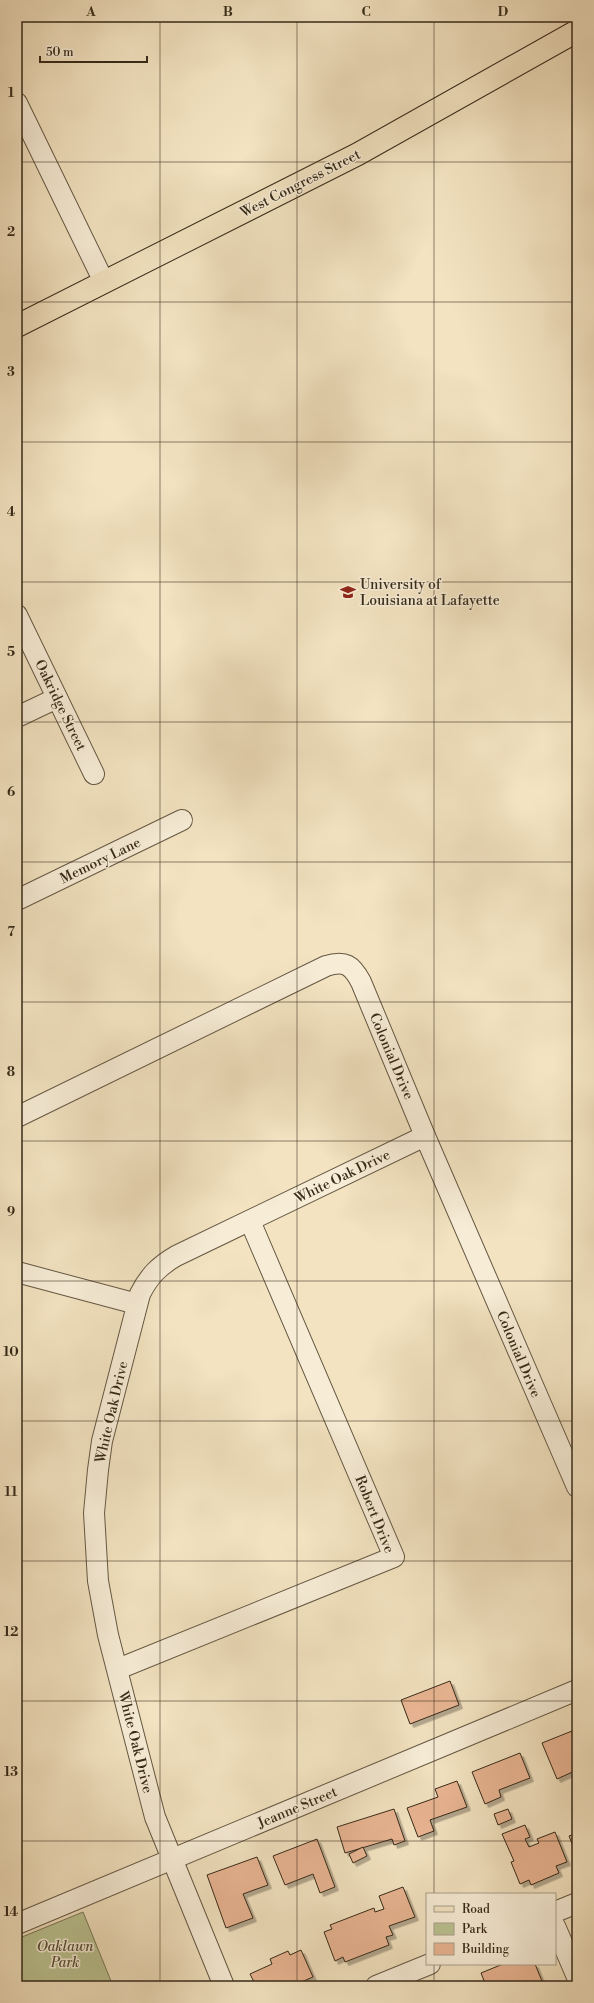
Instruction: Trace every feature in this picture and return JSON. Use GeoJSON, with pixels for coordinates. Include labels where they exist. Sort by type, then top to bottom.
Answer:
{"type":"FeatureCollection","features":[{"type":"Feature","properties":{"kind":"main road","name":"West Congress Street"},"geometry":{"type":"LineString","coordinates":[[17,326],[358,154],[577,31]]}},
{"type":"Feature","properties":{"kind":"street"},"geometry":{"type":"LineString","coordinates":[[17,103],[104,282]]}},
{"type":"Feature","properties":{"kind":"street","name":"Oakridge Street"},"geometry":{"type":"LineString","coordinates":[[17,615],[94,774]]}},
{"type":"Feature","properties":{"kind":"street"},"geometry":{"type":"LineString","coordinates":[[17,717],[57,698]]}},
{"type":"Feature","properties":{"kind":"street","name":"Memory Lane"},"geometry":{"type":"LineString","coordinates":[[17,900],[182,820]]}},
{"type":"Feature","properties":{"kind":"street","name":"Colonial Drive"},"geometry":{"type":"LineString","coordinates":[[17,1117],[326,966],[342,962],[348,965],[361,982],[425,1136],[577,1487]]}},
{"type":"Feature","properties":{"kind":"street","name":"White Oak Drive"},"geometry":{"type":"LineString","coordinates":[[224,1986],[153,1811],[118,1668],[108,1635],[98,1581],[94,1513],[102,1441],[137,1304],[147,1279],[164,1263],[425,1136]]}},
{"type":"Feature","properties":{"kind":"street","name":"Robert Drive"},"geometry":{"type":"LineString","coordinates":[[118,1668],[394,1557],[250,1221]]}},
{"type":"Feature","properties":{"kind":"street"},"geometry":{"type":"LineString","coordinates":[[17,1272],[137,1304]]}},
{"type":"Feature","properties":{"kind":"street","name":"Jeanne Street"},"geometry":{"type":"LineString","coordinates":[[17,1924],[577,1690]]}},
{"type":"Feature","properties":{"kind":"street"},"geometry":{"type":"LineString","coordinates":[[556,1912],[577,1903]]}},
{"type":"Feature","properties":{"kind":"street"},"geometry":{"type":"LineString","coordinates":[[556,1928],[577,1977]]}},
{"type":"Feature","properties":{"kind":"street"},"geometry":{"type":"LineString","coordinates":[[376,1986],[428,1965]]}},
{"type":"Feature","properties":{"kind":"green space","name":"Oaklawn Park"},"geometry":{"type":"Polygon","coordinates":[[[83,1912],[113,1986],[17,1986],[17,1939],[83,1912]]]}},
{"type":"Feature","properties":{"kind":"building"},"geometry":{"type":"Polygon","coordinates":[[[450,1681],[459,1705],[410,1724],[401,1700],[450,1681]]]}},
{"type":"Feature","properties":{"kind":"building"},"geometry":{"type":"Polygon","coordinates":[[[577,1729],[577,1770],[557,1779],[542,1743],[577,1729]]]}},
{"type":"Feature","properties":{"kind":"building"},"geometry":{"type":"Polygon","coordinates":[[[520,1753],[530,1778],[499,1790],[501,1797],[485,1804],[472,1772],[520,1753]]]}},
{"type":"Feature","properties":{"kind":"building"},"geometry":{"type":"Polygon","coordinates":[[[457,1781],[467,1807],[430,1820],[434,1831],[418,1837],[407,1808],[438,1797],[435,1789],[457,1781]]]}},
{"type":"Feature","properties":{"kind":"building"},"geometry":{"type":"Polygon","coordinates":[[[394,1809],[405,1841],[394,1845],[392,1839],[345,1853],[337,1827],[394,1809]]]}},
{"type":"Feature","properties":{"kind":"building"},"geometry":{"type":"Polygon","coordinates":[[[508,1809],[512,1819],[498,1825],[494,1814],[508,1809]]]}},
{"type":"Feature","properties":{"kind":"building"},"geometry":{"type":"Polygon","coordinates":[[[525,1825],[530,1837],[525,1839],[529,1847],[539,1843],[537,1839],[555,1832],[567,1862],[556,1866],[559,1873],[531,1885],[529,1880],[520,1884],[511,1862],[514,1861],[502,1834],[525,1825]]]}},
{"type":"Feature","properties":{"kind":"building"},"geometry":{"type":"Polygon","coordinates":[[[577,1833],[577,1856],[569,1836],[577,1833]]]}},
{"type":"Feature","properties":{"kind":"building"},"geometry":{"type":"Polygon","coordinates":[[[317,1839],[335,1887],[320,1893],[313,1874],[285,1885],[273,1856],[317,1839]]]}},
{"type":"Feature","properties":{"kind":"building"},"geometry":{"type":"Polygon","coordinates":[[[363,1847],[367,1856],[353,1863],[349,1854],[363,1847]]]}},
{"type":"Feature","properties":{"kind":"building"},"geometry":{"type":"Polygon","coordinates":[[[257,1857],[268,1885],[243,1894],[253,1918],[226,1928],[207,1875],[257,1857]]]}},
{"type":"Feature","properties":{"kind":"building"},"geometry":{"type":"Polygon","coordinates":[[[403,1887],[415,1917],[389,1926],[393,1935],[386,1937],[389,1945],[345,1962],[343,1957],[335,1961],[324,1932],[332,1929],[330,1925],[374,1908],[375,1912],[384,1909],[379,1896],[403,1887]]]}},
{"type":"Feature","properties":{"kind":"building"},"geometry":{"type":"Polygon","coordinates":[[[301,1950],[313,1977],[292,1986],[256,1986],[250,1974],[272,1964],[270,1959],[288,1951],[290,1955],[301,1950]]]}},
{"type":"Feature","properties":{"kind":"building"},"geometry":{"type":"Polygon","coordinates":[[[501,1965],[535,1965],[544,1986],[510,1986],[509,1982],[500,1986],[486,1986],[481,1973],[501,1965]]]}},
{"type":"Feature","properties":{"kind":"building"},"geometry":{"type":"Polygon","coordinates":[[[472,1982],[474,1986],[461,1986],[472,1982]]]}},
{"type":"Feature","properties":{"kind":"place","name":"University of Louisiana at Lafayette"},"geometry":{"type":"Point","coordinates":[348,592]}}]}
